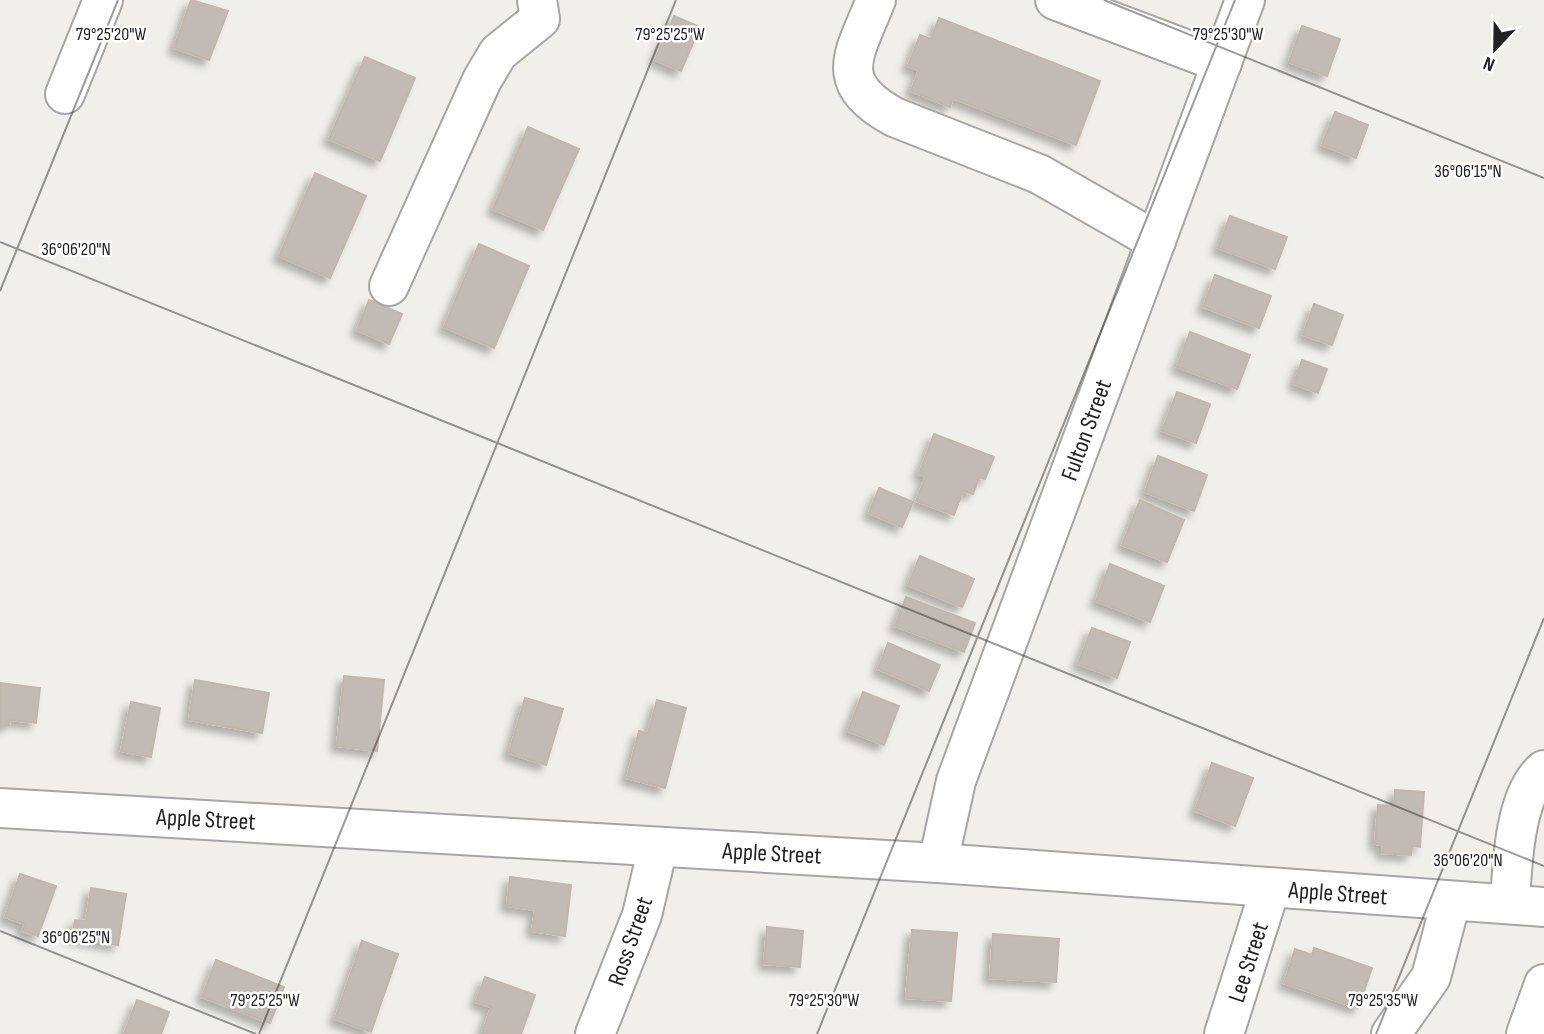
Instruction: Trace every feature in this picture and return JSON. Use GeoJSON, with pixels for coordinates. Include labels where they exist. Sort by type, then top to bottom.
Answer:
{"type":"FeatureCollection","features":[{"type":"Feature","properties":{"kind":"street"},"geometry":{"type":"LineString","coordinates":[[65,94],[103,0]]}},
{"type":"Feature","properties":{"kind":"street"},"geometry":{"type":"LineString","coordinates":[[877,0],[856,51],[851,72],[859,90],[875,107],[1039,174],[1156,241]]}},
{"type":"Feature","properties":{"kind":"street"},"geometry":{"type":"LineString","coordinates":[[1055,0],[1222,63]]}},
{"type":"Feature","properties":{"kind":"street","name":"Fulton Street"},"geometry":{"type":"LineString","coordinates":[[938,863],[956,781],[1245,0]]}},
{"type":"Feature","properties":{"kind":"street"},"geometry":{"type":"LineString","coordinates":[[389,286],[482,80],[498,53],[538,9]]}},
{"type":"Feature","properties":{"kind":"street"},"geometry":{"type":"LineString","coordinates":[[1527,905],[1512,864],[1526,794],[1531,783],[1544,770]]}},
{"type":"Feature","properties":{"kind":"street","name":"Apple Street"},"geometry":{"type":"LineString","coordinates":[[1,811],[938,863],[1270,889],[1527,905]]}},
{"type":"Feature","properties":{"kind":"street","name":"Ross Street"},"geometry":{"type":"LineString","coordinates":[[595,1034],[642,915],[659,847]]}},
{"type":"Feature","properties":{"kind":"street","name":"Lee Street"},"geometry":{"type":"LineString","coordinates":[[1224,1034],[1270,889]]}},
{"type":"Feature","properties":{"kind":"street"},"geometry":{"type":"LineString","coordinates":[[1391,1034],[1431,977],[1451,901]]}},
{"type":"Feature","properties":{"kind":"street"},"geometry":{"type":"LineString","coordinates":[[1526,1034],[1544,984]]}},
{"type":"Feature","properties":{"kind":"building"},"geometry":{"type":"Polygon","coordinates":[[[191,0],[228,11],[209,60],[174,48],[191,0]]]}},
{"type":"Feature","properties":{"kind":"building"},"geometry":{"type":"Polygon","coordinates":[[[674,16],[700,27],[681,71],[655,60],[674,16]]]}},
{"type":"Feature","properties":{"kind":"building"},"geometry":{"type":"Polygon","coordinates":[[[939,18],[1100,81],[1076,145],[953,98],[950,107],[911,91],[919,70],[908,66],[920,35],[931,39],[939,18]]]}},
{"type":"Feature","properties":{"kind":"building"},"geometry":{"type":"Polygon","coordinates":[[[1302,26],[1340,39],[1327,76],[1289,62],[1302,26]]]}},
{"type":"Feature","properties":{"kind":"building"},"geometry":{"type":"Polygon","coordinates":[[[365,57],[415,78],[380,161],[329,139],[365,57]]]}},
{"type":"Feature","properties":{"kind":"building"},"geometry":{"type":"Polygon","coordinates":[[[1335,112],[1368,125],[1356,158],[1322,145],[1335,112]]]}},
{"type":"Feature","properties":{"kind":"building"},"geometry":{"type":"Polygon","coordinates":[[[528,127],[579,149],[543,230],[493,209],[528,127]]]}},
{"type":"Feature","properties":{"kind":"building"},"geometry":{"type":"Polygon","coordinates":[[[315,173],[366,196],[330,278],[279,256],[315,173]]]}},
{"type":"Feature","properties":{"kind":"building"},"geometry":{"type":"Polygon","coordinates":[[[1230,216],[1287,237],[1275,269],[1218,248],[1230,216]]]}},
{"type":"Feature","properties":{"kind":"building"},"geometry":{"type":"Polygon","coordinates":[[[479,244],[529,266],[494,348],[444,327],[479,244]]]}},
{"type":"Feature","properties":{"kind":"building"},"geometry":{"type":"Polygon","coordinates":[[[1215,275],[1271,296],[1259,328],[1203,307],[1215,275]]]}},
{"type":"Feature","properties":{"kind":"building"},"geometry":{"type":"Polygon","coordinates":[[[369,300],[402,314],[389,344],[357,330],[369,300]]]}},
{"type":"Feature","properties":{"kind":"building"},"geometry":{"type":"Polygon","coordinates":[[[1314,304],[1343,315],[1332,345],[1303,335],[1314,304]]]}},
{"type":"Feature","properties":{"kind":"building"},"geometry":{"type":"Polygon","coordinates":[[[1190,332],[1250,355],[1237,389],[1177,367],[1190,332]]]}},
{"type":"Feature","properties":{"kind":"building"},"geometry":{"type":"Polygon","coordinates":[[[1302,360],[1327,369],[1318,393],[1294,384],[1302,360]]]}},
{"type":"Feature","properties":{"kind":"building"},"geometry":{"type":"Polygon","coordinates":[[[1177,392],[1210,404],[1196,443],[1162,431],[1177,392]]]}},
{"type":"Feature","properties":{"kind":"building"},"geometry":{"type":"Polygon","coordinates":[[[934,434],[994,457],[985,479],[979,477],[973,494],[963,491],[954,515],[916,501],[926,476],[919,474],[934,434]]]}},
{"type":"Feature","properties":{"kind":"building"},"geometry":{"type":"Polygon","coordinates":[[[1158,456],[1207,475],[1194,511],[1145,492],[1158,456]]]}},
{"type":"Feature","properties":{"kind":"building"},"geometry":{"type":"Polygon","coordinates":[[[879,488],[913,502],[902,527],[869,513],[879,488]]]}},
{"type":"Feature","properties":{"kind":"building"},"geometry":{"type":"Polygon","coordinates":[[[1140,500],[1184,520],[1167,562],[1122,545],[1140,500]]]}},
{"type":"Feature","properties":{"kind":"building"},"geometry":{"type":"Polygon","coordinates":[[[920,556],[974,579],[962,607],[908,585],[920,556]]]}},
{"type":"Feature","properties":{"kind":"building"},"geometry":{"type":"Polygon","coordinates":[[[1110,564],[1164,586],[1150,622],[1096,601],[1110,564]]]}},
{"type":"Feature","properties":{"kind":"building"},"geometry":{"type":"Polygon","coordinates":[[[906,597],[975,623],[964,652],[895,626],[906,597]]]}},
{"type":"Feature","properties":{"kind":"building"},"geometry":{"type":"Polygon","coordinates":[[[1092,628],[1130,642],[1117,678],[1078,664],[1092,628]]]}},
{"type":"Feature","properties":{"kind":"building"},"geometry":{"type":"Polygon","coordinates":[[[888,643],[940,665],[929,691],[878,669],[888,643]]]}},
{"type":"Feature","properties":{"kind":"building"},"geometry":{"type":"Polygon","coordinates":[[[344,676],[384,680],[377,751],[337,746],[344,676]]]}},
{"type":"Feature","properties":{"kind":"building"},"geometry":{"type":"Polygon","coordinates":[[[195,680],[269,693],[262,733],[189,720],[195,680]]]}},
{"type":"Feature","properties":{"kind":"building"},"geometry":{"type":"Polygon","coordinates":[[[0,683],[40,688],[36,723],[10,720],[9,725],[0,725],[0,683]]]}},
{"type":"Feature","properties":{"kind":"building"},"geometry":{"type":"Polygon","coordinates":[[[863,692],[899,706],[884,745],[848,731],[863,692]]]}},
{"type":"Feature","properties":{"kind":"building"},"geometry":{"type":"Polygon","coordinates":[[[525,698],[563,709],[546,765],[509,753],[525,698]]]}},
{"type":"Feature","properties":{"kind":"building"},"geometry":{"type":"Polygon","coordinates":[[[657,700],[686,708],[665,788],[627,778],[639,731],[648,733],[657,700]]]}},
{"type":"Feature","properties":{"kind":"building"},"geometry":{"type":"Polygon","coordinates":[[[131,702],[160,708],[151,757],[121,751],[131,702]]]}},
{"type":"Feature","properties":{"kind":"building"},"geometry":{"type":"Polygon","coordinates":[[[1212,763],[1253,778],[1235,826],[1195,811],[1212,763]]]}},
{"type":"Feature","properties":{"kind":"building"},"geometry":{"type":"Polygon","coordinates":[[[1395,790],[1424,792],[1420,847],[1412,846],[1411,855],[1382,853],[1383,845],[1375,844],[1378,805],[1394,806],[1395,790]]]}},
{"type":"Feature","properties":{"kind":"building"},"geometry":{"type":"Polygon","coordinates":[[[20,874],[56,886],[38,936],[22,931],[25,924],[5,917],[20,874]]]}},
{"type":"Feature","properties":{"kind":"building"},"geometry":{"type":"Polygon","coordinates":[[[510,877],[571,885],[565,936],[532,931],[535,910],[507,906],[510,877]]]}},
{"type":"Feature","properties":{"kind":"building"},"geometry":{"type":"Polygon","coordinates":[[[91,888],[126,894],[118,945],[72,937],[75,920],[86,921],[91,888]]]}},
{"type":"Feature","properties":{"kind":"building"},"geometry":{"type":"Polygon","coordinates":[[[767,927],[803,931],[800,967],[764,964],[767,927]]]}},
{"type":"Feature","properties":{"kind":"building"},"geometry":{"type":"Polygon","coordinates":[[[912,930],[957,933],[951,1001],[906,998],[912,930]]]}},
{"type":"Feature","properties":{"kind":"building"},"geometry":{"type":"Polygon","coordinates":[[[993,934],[1059,939],[1056,982],[990,978],[993,934]]]}},
{"type":"Feature","properties":{"kind":"building"},"geometry":{"type":"Polygon","coordinates":[[[362,941],[398,954],[371,1032],[335,1019],[362,941]]]}},
{"type":"Feature","properties":{"kind":"building"},"geometry":{"type":"Polygon","coordinates":[[[1314,948],[1372,968],[1358,1008],[1284,983],[1295,949],[1312,955],[1314,948]]]}},
{"type":"Feature","properties":{"kind":"building"},"geometry":{"type":"Polygon","coordinates":[[[216,960],[284,987],[270,1023],[202,997],[216,960]]]}},
{"type":"Feature","properties":{"kind":"building"},"geometry":{"type":"Polygon","coordinates":[[[485,977],[535,995],[521,1034],[482,1034],[491,1007],[476,1002],[485,977]]]}},
{"type":"Feature","properties":{"kind":"building"},"geometry":{"type":"Polygon","coordinates":[[[137,1000],[169,1012],[161,1034],[124,1034],[137,1000]]]}}]}
